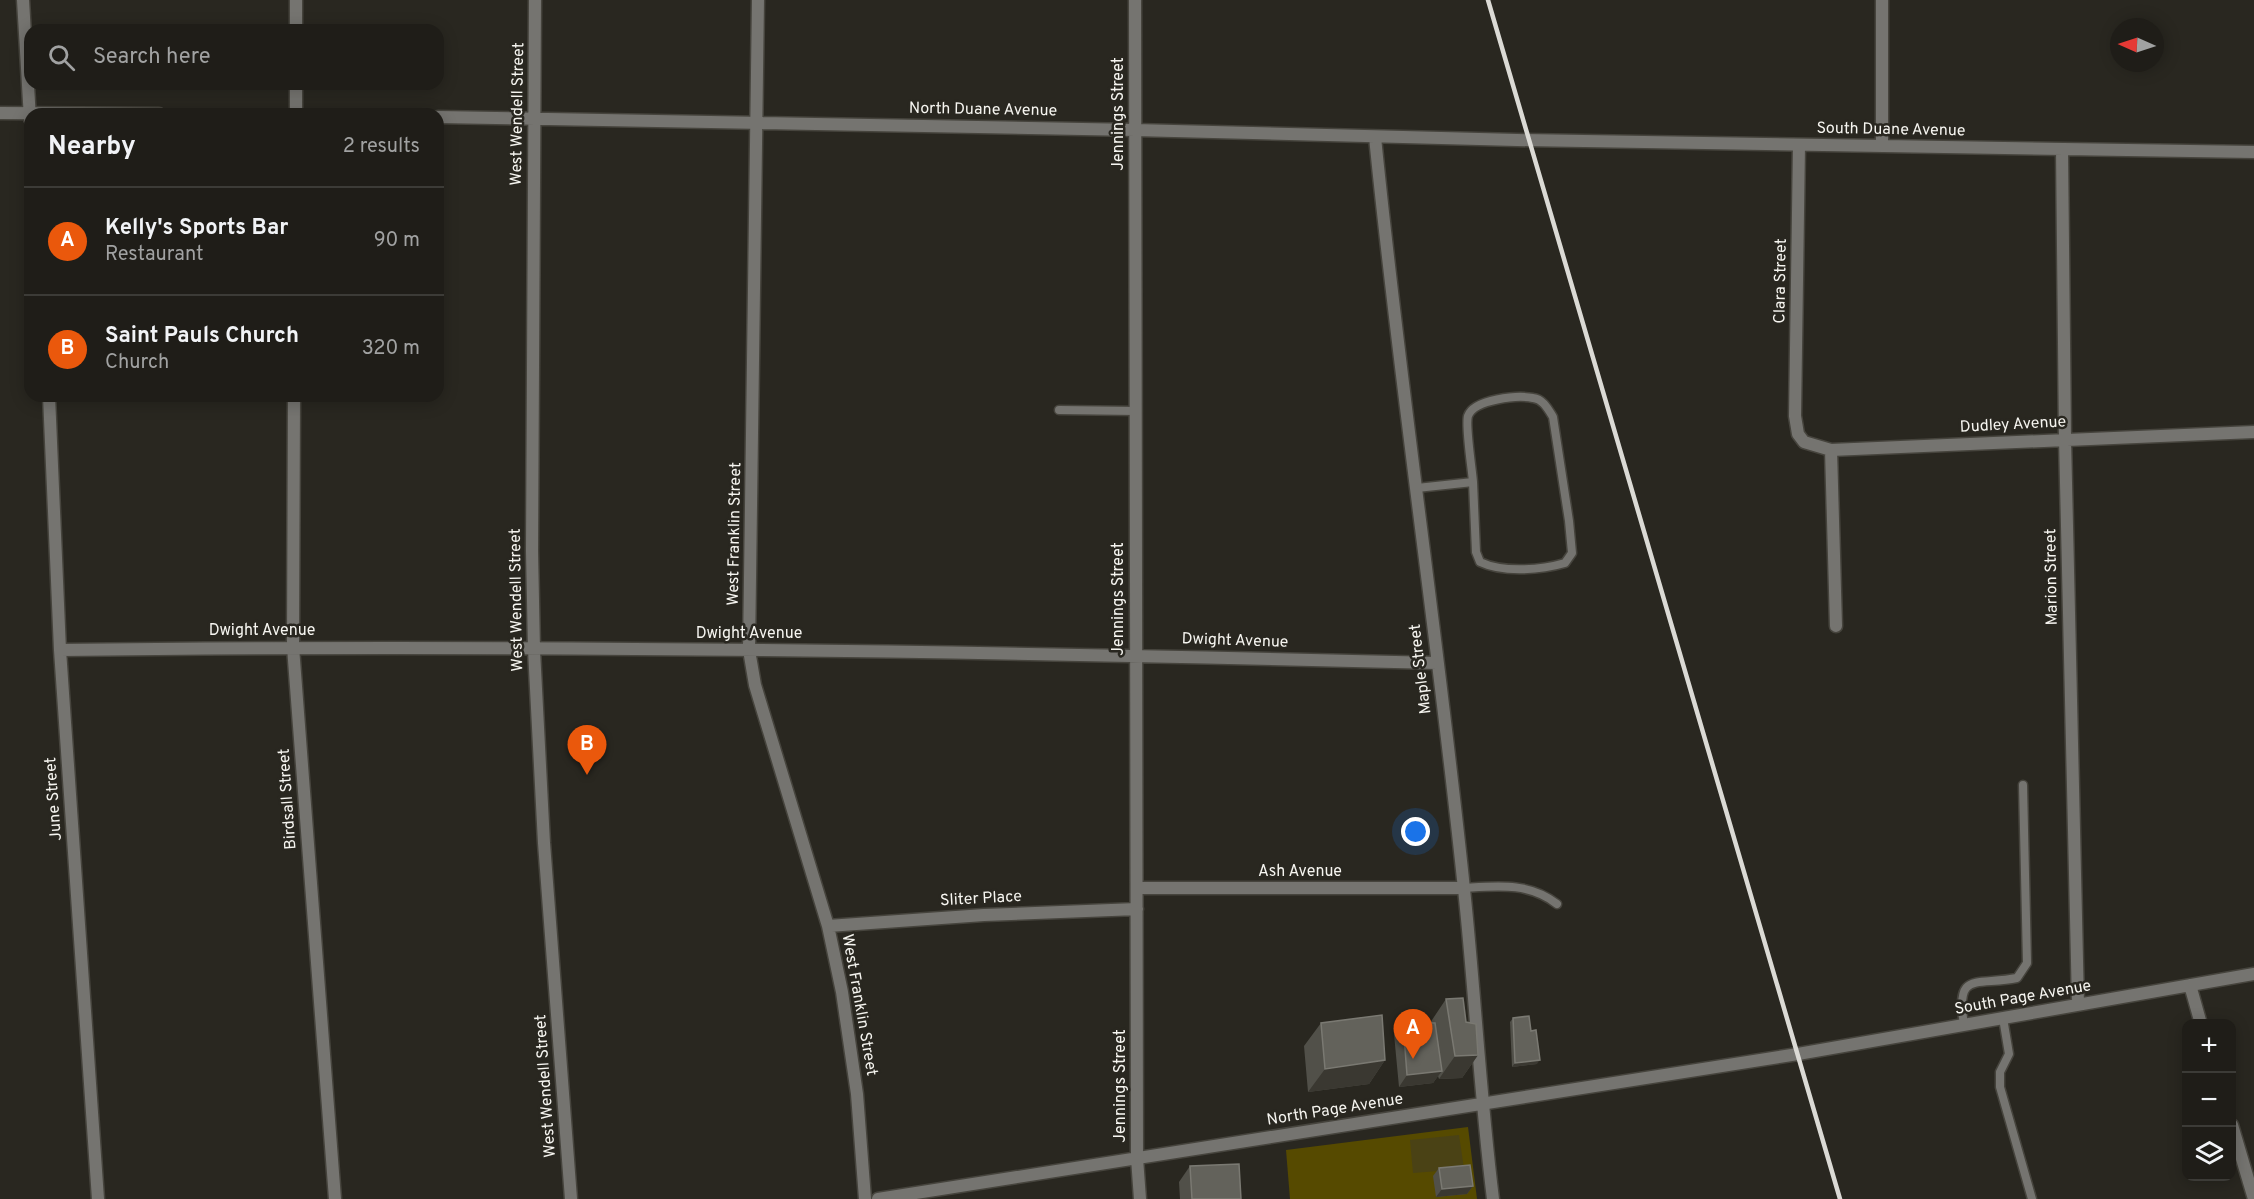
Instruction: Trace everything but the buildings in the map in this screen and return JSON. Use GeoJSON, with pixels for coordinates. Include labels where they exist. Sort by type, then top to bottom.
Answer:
{"type":"FeatureCollection","features":[{"type":"Feature","properties":{"kind":"street"},"geometry":{"type":"LineString","coordinates":[[23,0],[24,24]]}},
{"type":"Feature","properties":{"kind":"street"},"geometry":{"type":"LineString","coordinates":[[296,0],[296,24]]}},
{"type":"Feature","properties":{"kind":"street","name":"West Wendell Street"},"geometry":{"type":"LineString","coordinates":[[535,0],[531,552],[544,843],[571,1199]]}},
{"type":"Feature","properties":{"kind":"street","name":"West Franklin Street"},"geometry":{"type":"LineString","coordinates":[[758,0],[749,650],[754,685],[828,926],[842,992],[857,1094],[865,1199]]}},
{"type":"Feature","properties":{"kind":"street","name":"Jennings Street"},"geometry":{"type":"LineString","coordinates":[[1135,0],[1137,1158],[1140,1199]]}},
{"type":"Feature","properties":{"kind":"street"},"geometry":{"type":"LineString","coordinates":[[1882,0],[1882,146]]}},
{"type":"Feature","properties":{"kind":"street"},"geometry":{"type":"LineString","coordinates":[[28,90],[29,108]]}},
{"type":"Feature","properties":{"kind":"street"},"geometry":{"type":"LineString","coordinates":[[296,90],[296,108]]}},
{"type":"Feature","properties":{"kind":"street"},"geometry":{"type":"LineString","coordinates":[[0,113],[24,116]]}},
{"type":"Feature","properties":{"kind":"street","name":"North Duane Avenue"},"geometry":{"type":"LineString","coordinates":[[444,117],[1136,130],[1527,141]]}},
{"type":"Feature","properties":{"kind":"street","name":"Maple Street"},"geometry":{"type":"LineString","coordinates":[[1375,137],[1390,294],[1417,488],[1464,888],[1481,1103],[1493,1199]]}},
{"type":"Feature","properties":{"kind":"street","name":"South Duane Avenue"},"geometry":{"type":"LineString","coordinates":[[1527,141],[2254,152]]}},
{"type":"Feature","properties":{"kind":"street","name":"Clara Street"},"geometry":{"type":"LineString","coordinates":[[1795,416],[1799,145]]}},
{"type":"Feature","properties":{"kind":"street","name":"Marion Street"},"geometry":{"type":"LineString","coordinates":[[2062,148],[2065,439],[2078,1004]]}},
{"type":"Feature","properties":{"kind":"street","name":"June Street"},"geometry":{"type":"LineString","coordinates":[[49,402],[60,650],[98,1199]]}},
{"type":"Feature","properties":{"kind":"street","name":"Birdsall Street"},"geometry":{"type":"LineString","coordinates":[[294,402],[293,647],[335,1199]]}},
{"type":"Feature","properties":{"kind":"street","name":"Dudley Avenue"},"geometry":{"type":"LineString","coordinates":[[1795,416],[1798,434],[1803,442],[1831,450],[2254,432]]}},
{"type":"Feature","properties":{"kind":"street"},"geometry":{"type":"LineString","coordinates":[[1831,450],[1836,626]]}},
{"type":"Feature","properties":{"kind":"street","name":"Dwight Avenue"},"geometry":{"type":"LineString","coordinates":[[60,650],[293,647],[749,650],[1135,655],[1437,663]]}},
{"type":"Feature","properties":{"kind":"street","name":"Ash Avenue"},"geometry":{"type":"LineString","coordinates":[[1137,888],[1464,888]]}},
{"type":"Feature","properties":{"kind":"street","name":"Sliter Place"},"geometry":{"type":"LineString","coordinates":[[828,926],[984,915],[1137,909]]}},
{"type":"Feature","properties":{"kind":"street","name":"South Page Avenue"},"geometry":{"type":"LineString","coordinates":[[1797,1054],[2254,974]]}},
{"type":"Feature","properties":{"kind":"street"},"geometry":{"type":"LineString","coordinates":[[2190,985],[2200,1019]]}},
{"type":"Feature","properties":{"kind":"street","name":"North Page Avenue"},"geometry":{"type":"LineString","coordinates":[[878,1199],[1797,1054]]}},
{"type":"Feature","properties":{"kind":"street"},"geometry":{"type":"LineString","coordinates":[[2233,1127],[2254,1199]]}},
{"type":"Feature","properties":{"kind":"lane"},"geometry":{"type":"LineString","coordinates":[[1535,398],[1545,405],[1553,417],[1569,521],[1572,553],[1565,563],[1550,568],[1491,567],[1480,562],[1476,552],[1473,482],[1468,417],[1474,407],[1486,401],[1535,398]]}},
{"type":"Feature","properties":{"kind":"lane"},"geometry":{"type":"LineString","coordinates":[[1059,410],[1137,411]]}},
{"type":"Feature","properties":{"kind":"lane"},"geometry":{"type":"LineString","coordinates":[[1417,488],[1473,482]]}},
{"type":"Feature","properties":{"kind":"lane"},"geometry":{"type":"LineString","coordinates":[[1964,1025],[1960,999],[1963,991],[1975,982],[2017,978],[2027,963],[2023,785]]}},
{"type":"Feature","properties":{"kind":"lane"},"geometry":{"type":"LineString","coordinates":[[1464,888],[1507,885],[1532,890],[1557,904]]}},
{"type":"Feature","properties":{"kind":"lane"},"geometry":{"type":"LineString","coordinates":[[2003,1018],[2009,1054],[2000,1072],[2000,1087],[2032,1199]]}},
{"type":"Feature","properties":{"kind":"shaded area"},"geometry":{"type":"Polygon","coordinates":[[[1468,1127],[1477,1199],[1290,1199],[1286,1150],[1468,1127]]]}},
{"type":"Feature","properties":{"kind":"shaded area"},"geometry":{"type":"Polygon","coordinates":[[[1459,1135],[1464,1169],[1413,1173],[1410,1140],[1459,1135]]]}},
{"type":"Feature","properties":{"kind":"railway"},"geometry":{"type":"LineString","coordinates":[[1488,0],[1840,1199]]}},
{"type":"Feature","properties":{"kind":"place","name":"Saint Pauls Church"},"geometry":{"type":"Point","coordinates":[587,775]}},
{"type":"Feature","properties":{"kind":"place","name":"Kelly's Sports Bar"},"geometry":{"type":"Point","coordinates":[1413,1059]}}]}
